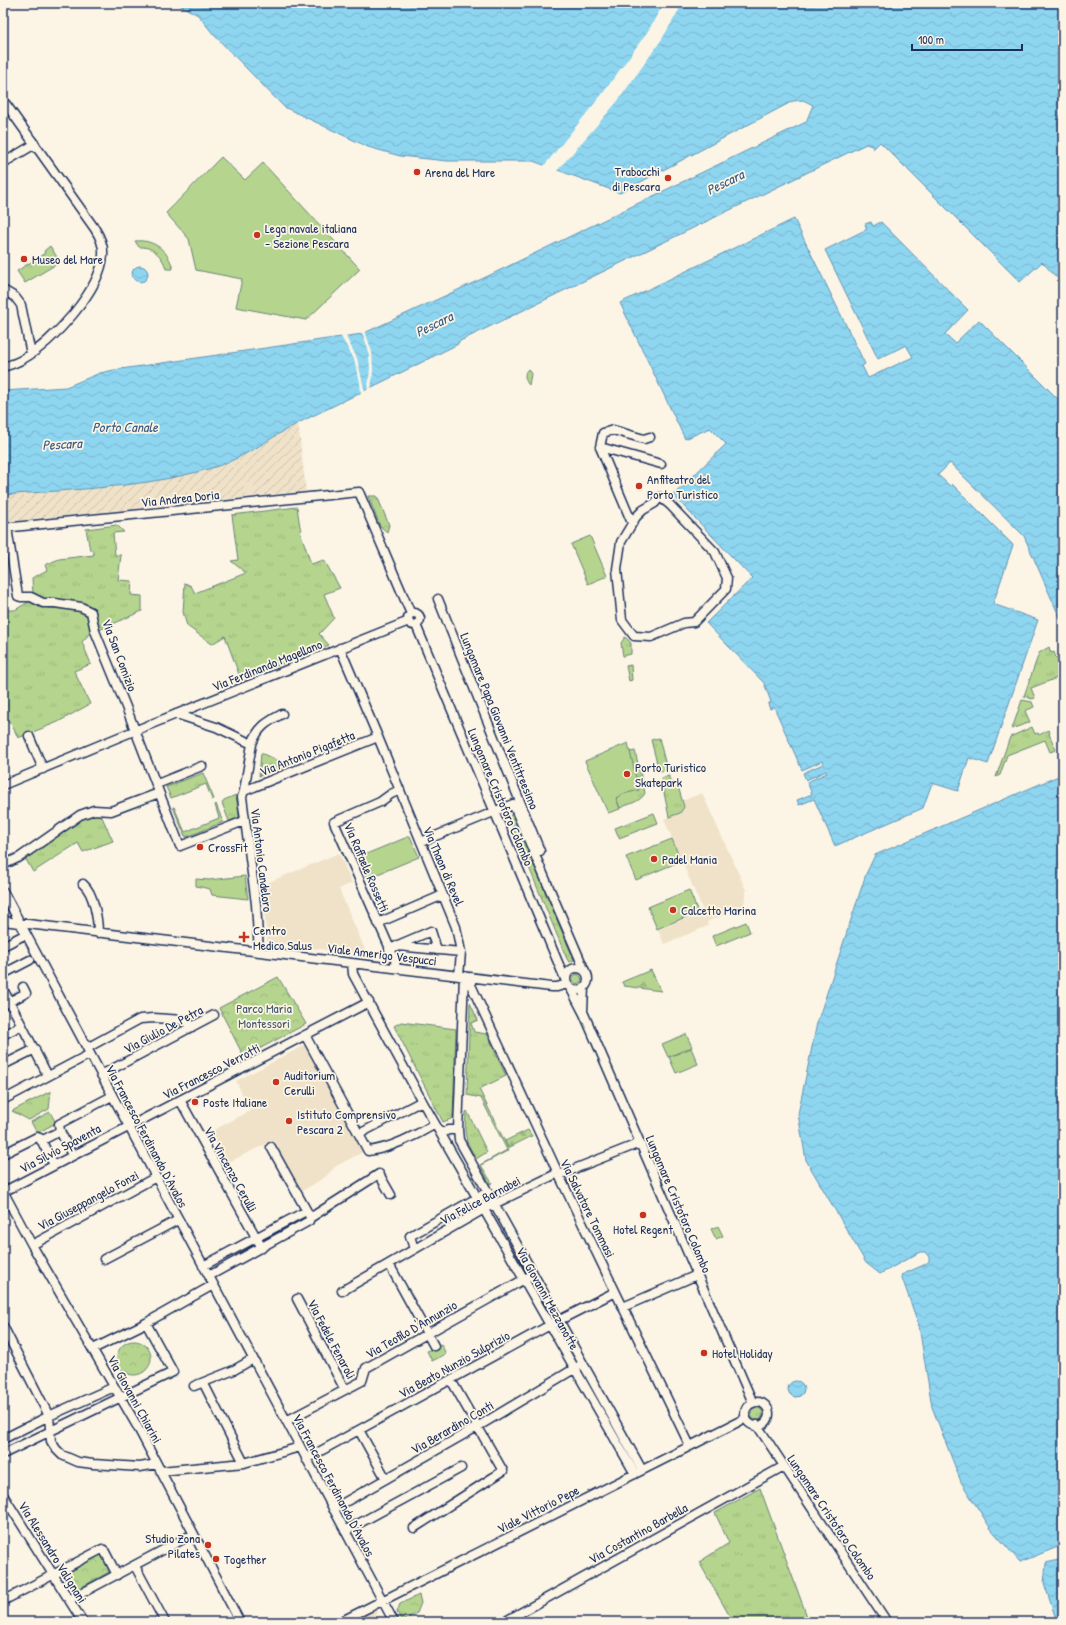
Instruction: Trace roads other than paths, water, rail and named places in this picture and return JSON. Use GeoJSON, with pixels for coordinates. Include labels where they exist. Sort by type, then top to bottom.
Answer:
{"type":"FeatureCollection","features":[{"type":"Feature","properties":{"kind":"street"},"geometry":{"type":"LineString","coordinates":[[3,100],[95,229],[102,243],[103,255],[93,287],[74,313],[31,354],[18,362],[3,367]]}},
{"type":"Feature","properties":{"kind":"street"},"geometry":{"type":"LineString","coordinates":[[3,163],[35,144]]}},
{"type":"Feature","properties":{"kind":"street"},"geometry":{"type":"LineString","coordinates":[[3,290],[15,297],[21,305],[31,354]]}},
{"type":"Feature","properties":{"kind":"street"},"geometry":{"type":"LineString","coordinates":[[632,523],[600,447],[603,433],[613,430],[644,438],[650,437]]}},
{"type":"Feature","properties":{"kind":"street"},"geometry":{"type":"LineString","coordinates":[[600,447],[661,464]]}},
{"type":"Feature","properties":{"kind":"street","name":"Via Andrea Doria"},"geometry":{"type":"LineString","coordinates":[[5,528],[359,492]]}},
{"type":"Feature","properties":{"kind":"street","name":"Lungomare Cristoforo Colombo"},"geometry":{"type":"LineString","coordinates":[[359,492],[567,984],[584,1014],[753,1403]]}},
{"type":"Feature","properties":{"kind":"street"},"geometry":{"type":"LineString","coordinates":[[660,497],[670,505],[714,552],[727,578],[726,589],[694,622],[684,623],[651,637],[634,636],[624,625],[622,620],[616,568],[621,542],[632,523],[643,510],[655,503],[660,497]]}},
{"type":"Feature","properties":{"kind":"street","name":"Via San Comizio"},"geometry":{"type":"LineString","coordinates":[[5,528],[18,596],[31,597],[43,603],[55,603],[89,610],[92,614],[95,631],[135,731]]}},
{"type":"Feature","properties":{"kind":"street","name":"Lungomare Papa Giovanni Ventitreesimo"},"geometry":{"type":"LineString","coordinates":[[438,599],[540,851]]}},
{"type":"Feature","properties":{"kind":"street","name":"Via Ferdinando Magellano"},"geometry":{"type":"LineString","coordinates":[[3,785],[412,620]]}},
{"type":"Feature","properties":{"kind":"street","name":"Via Thaon di Revel"},"geometry":{"type":"LineString","coordinates":[[340,648],[456,927],[465,976]]}},
{"type":"Feature","properties":{"kind":"street"},"geometry":{"type":"LineString","coordinates":[[176,714],[216,727],[252,746]]}},
{"type":"Feature","properties":{"kind":"street","name":"Via Antonio Candeloro"},"geometry":{"type":"LineString","coordinates":[[259,952],[256,904],[242,797],[256,733],[264,724],[282,714]]}},
{"type":"Feature","properties":{"kind":"street"},"geometry":{"type":"LineString","coordinates":[[135,731],[180,846],[244,821]]}},
{"type":"Feature","properties":{"kind":"street"},"geometry":{"type":"LineString","coordinates":[[30,736],[43,769]]}},
{"type":"Feature","properties":{"kind":"street","name":"Via Antonio Pigafetta"},"geometry":{"type":"LineString","coordinates":[[244,791],[378,737]]}},
{"type":"Feature","properties":{"kind":"street"},"geometry":{"type":"LineString","coordinates":[[157,784],[202,766]]}},
{"type":"Feature","properties":{"kind":"street","name":"Via Raffaele Rossetti"},"geometry":{"type":"LineString","coordinates":[[396,968],[393,947],[378,923],[334,822],[380,802],[391,794],[400,790]]}},
{"type":"Feature","properties":{"kind":"street"},"geometry":{"type":"LineString","coordinates":[[3,865],[20,857],[74,819],[94,810],[111,811],[159,793]]}},
{"type":"Feature","properties":{"kind":"street","name":"Lungomare Papa Giovanni Ventitreesimo"},"geometry":{"type":"LineString","coordinates":[[494,811],[513,804],[585,971]]}},
{"type":"Feature","properties":{"kind":"street"},"geometry":{"type":"LineString","coordinates":[[421,842],[494,811]]}},
{"type":"Feature","properties":{"kind":"street"},"geometry":{"type":"LineString","coordinates":[[83,884],[89,890],[98,920],[98,933]]}},
{"type":"Feature","properties":{"kind":"street","name":"Via Francesco Ferdinando D'Avalos"},"geometry":{"type":"LineString","coordinates":[[3,891],[332,1509],[394,1622]]}},
{"type":"Feature","properties":{"kind":"street","name":"Via Raffaele Rossetti"},"geometry":{"type":"LineString","coordinates":[[378,923],[443,895]]}},
{"type":"Feature","properties":{"kind":"street","name":"Viale Amerigo Vespucci"},"geometry":{"type":"LineString","coordinates":[[3,921],[551,987],[567,984]]}},
{"type":"Feature","properties":{"kind":"street"},"geometry":{"type":"LineString","coordinates":[[393,947],[431,931],[437,950]]}},
{"type":"Feature","properties":{"kind":"street"},"geometry":{"type":"LineString","coordinates":[[3,946],[26,934]]}},
{"type":"Feature","properties":{"kind":"street"},"geometry":{"type":"LineString","coordinates":[[393,947],[461,952]]}},
{"type":"Feature","properties":{"kind":"street"},"geometry":{"type":"LineString","coordinates":[[3,974],[30,960]]}},
{"type":"Feature","properties":{"kind":"street","name":"Via Giovanni Mezzanotte"},"geometry":{"type":"LineString","coordinates":[[352,963],[353,974],[422,1101],[575,1369],[639,1472]]}},
{"type":"Feature","properties":{"kind":"street"},"geometry":{"type":"LineString","coordinates":[[574,967],[582,968],[585,971],[588,981],[584,988],[578,990],[567,984],[568,972],[574,967]]}},
{"type":"Feature","properties":{"kind":"street","name":"Via Giovanni Mezzanotte"},"geometry":{"type":"LineString","coordinates":[[465,976],[458,1140],[583,1364],[639,1472]]}},
{"type":"Feature","properties":{"kind":"street","name":"Via Salvatore Tommasi"},"geometry":{"type":"LineString","coordinates":[[465,976],[471,985],[558,1174],[690,1446]]}},
{"type":"Feature","properties":{"kind":"street"},"geometry":{"type":"LineString","coordinates":[[6,1003],[26,993],[23,987]]}},
{"type":"Feature","properties":{"kind":"street"},"geometry":{"type":"LineString","coordinates":[[3,988],[6,1003],[22,1025],[48,1076]]}},
{"type":"Feature","properties":{"kind":"street","name":"Lungomare Cristoforo Colombo"},"geometry":{"type":"LineString","coordinates":[[584,988],[584,1014]]}},
{"type":"Feature","properties":{"kind":"street","name":"Via Francesco Verrotti"},"geometry":{"type":"LineString","coordinates":[[129,1126],[369,1002]]}},
{"type":"Feature","properties":{"kind":"street","name":"Via Giulio De Petra"},"geometry":{"type":"LineString","coordinates":[[101,1075],[214,1015]]}},
{"type":"Feature","properties":{"kind":"street"},"geometry":{"type":"LineString","coordinates":[[3,1100],[48,1076],[140,1019],[154,1018],[183,1020],[189,1023],[192,1027]]}},
{"type":"Feature","properties":{"kind":"street"},"geometry":{"type":"LineString","coordinates":[[3,1035],[22,1025]]}},
{"type":"Feature","properties":{"kind":"street"},"geometry":{"type":"LineString","coordinates":[[305,1035],[368,1151],[376,1150],[426,1130],[435,1124]]}},
{"type":"Feature","properties":{"kind":"street"},"geometry":{"type":"LineString","coordinates":[[3,1065],[35,1049]]}},
{"type":"Feature","properties":{"kind":"street"},"geometry":{"type":"LineString","coordinates":[[72,1155],[60,1131],[59,1124],[112,1096]]}},
{"type":"Feature","properties":{"kind":"street","name":"Via Vincenzo Cerulli"},"geometry":{"type":"LineString","coordinates":[[180,1100],[262,1248]]}},
{"type":"Feature","properties":{"kind":"street"},"geometry":{"type":"LineString","coordinates":[[359,1134],[422,1101]]}},
{"type":"Feature","properties":{"kind":"street","name":"Via Silvio Spaventa"},"geometry":{"type":"LineString","coordinates":[[3,1191],[129,1126]]}},
{"type":"Feature","properties":{"kind":"street"},"geometry":{"type":"LineString","coordinates":[[441,1134],[448,1130],[458,1130]]}},
{"type":"Feature","properties":{"kind":"street"},"geometry":{"type":"LineString","coordinates":[[41,1141],[60,1131]]}},
{"type":"Feature","properties":{"kind":"street"},"geometry":{"type":"LineString","coordinates":[[3,1154],[34,1137],[38,1137],[54,1165]]}},
{"type":"Feature","properties":{"kind":"street","name":"Via Felice Barnabei"},"geometry":{"type":"LineString","coordinates":[[342,1291],[494,1204],[558,1174],[640,1143]]}},
{"type":"Feature","properties":{"kind":"street"},"geometry":{"type":"LineString","coordinates":[[208,1276],[262,1248],[309,1221],[308,1214],[271,1147]]}},
{"type":"Feature","properties":{"kind":"street"},"geometry":{"type":"LineString","coordinates":[[203,1266],[256,1238],[308,1214],[379,1174],[391,1195]]}},
{"type":"Feature","properties":{"kind":"street","name":"Via Giuseppangelo Fonzi"},"geometry":{"type":"LineString","coordinates":[[32,1244],[156,1177]]}},
{"type":"Feature","properties":{"kind":"street","name":"Via Giovanni Chiarini"},"geometry":{"type":"LineString","coordinates":[[3,1191],[159,1468],[240,1622]]}},
{"type":"Feature","properties":{"kind":"street","name":"Via Felice Barnabei"},"geometry":{"type":"LineString","coordinates":[[414,1249],[410,1236],[487,1193]]}},
{"type":"Feature","properties":{"kind":"street"},"geometry":{"type":"LineString","coordinates":[[104,1259],[178,1220]]}},
{"type":"Feature","properties":{"kind":"street"},"geometry":{"type":"LineString","coordinates":[[389,1264],[434,1346]]}},
{"type":"Feature","properties":{"kind":"street","name":"Via Teofilo D'Annunzio"},"geometry":{"type":"LineString","coordinates":[[286,1421],[362,1381],[366,1368],[533,1274]]}},
{"type":"Feature","properties":{"kind":"street"},"geometry":{"type":"LineString","coordinates":[[623,1308],[697,1275]]}},
{"type":"Feature","properties":{"kind":"street"},"geometry":{"type":"LineString","coordinates":[[93,1349],[146,1323],[213,1285]]}},
{"type":"Feature","properties":{"kind":"street","name":"Via Beato Nunzio Sulprizio"},"geometry":{"type":"LineString","coordinates":[[306,1459],[550,1325],[615,1292]]}},
{"type":"Feature","properties":{"kind":"street","name":"Via Fedele Fenaroli"},"geometry":{"type":"LineString","coordinates":[[297,1299],[346,1390]]}},
{"type":"Feature","properties":{"kind":"street"},"geometry":{"type":"LineString","coordinates":[[3,1454],[173,1372],[146,1323]]}},
{"type":"Feature","properties":{"kind":"street"},"geometry":{"type":"LineString","coordinates":[[3,1326],[49,1416],[50,1438],[56,1449],[69,1459],[85,1463],[159,1468],[244,1463],[300,1447]]}},
{"type":"Feature","properties":{"kind":"street"},"geometry":{"type":"LineString","coordinates":[[194,1386],[234,1370],[253,1359]]}},
{"type":"Feature","properties":{"kind":"street","name":"Via Berardino Conti"},"geometry":{"type":"LineString","coordinates":[[332,1509],[478,1427],[583,1364]]}},
{"type":"Feature","properties":{"kind":"street"},"geometry":{"type":"LineString","coordinates":[[414,1528],[503,1471],[451,1380]]}},
{"type":"Feature","properties":{"kind":"street"},"geometry":{"type":"LineString","coordinates":[[205,1386],[244,1463]]}},
{"type":"Feature","properties":{"kind":"street"},"geometry":{"type":"LineString","coordinates":[[3,1439],[49,1416],[114,1387]]}},
{"type":"Feature","properties":{"kind":"street"},"geometry":{"type":"LineString","coordinates":[[759,1402],[764,1404],[769,1412],[766,1422],[757,1425],[749,1422],[746,1418],[746,1409],[753,1403],[759,1402]]}},
{"type":"Feature","properties":{"kind":"street","name":"Viale Vittorio Pepe"},"geometry":{"type":"LineString","coordinates":[[340,1622],[746,1418]]}},
{"type":"Feature","properties":{"kind":"street","name":"Lungomare Cristoforo Colombo"},"geometry":{"type":"LineString","coordinates":[[757,1425],[887,1622]]}},
{"type":"Feature","properties":{"kind":"street"},"geometry":{"type":"LineString","coordinates":[[359,1430],[386,1479]]}},
{"type":"Feature","properties":{"kind":"street","name":"Via Costantino Barbella"},"geometry":{"type":"LineString","coordinates":[[504,1622],[784,1466]]}},
{"type":"Feature","properties":{"kind":"street"},"geometry":{"type":"LineString","coordinates":[[345,1531],[461,1468]]}},
{"type":"Feature","properties":{"kind":"street","name":"Via Alessandro Valignani"},"geometry":{"type":"LineString","coordinates":[[3,1495],[83,1622]]}},
{"type":"Feature","properties":{"kind":"street"},"geometry":{"type":"LineString","coordinates":[[69,1600],[193,1534]]}},
{"type":"Feature","properties":{"kind":"street"},"geometry":{"type":"LineString","coordinates":[[3,1601],[102,1549],[104,1550],[117,1575]]}},
{"type":"Feature","properties":{"kind":"street"},"geometry":{"type":"LineString","coordinates":[[135,1566],[166,1622]]}},
{"type":"Feature","properties":{"kind":"water"},"geometry":{"type":"Polygon","coordinates":[[[176,3],[1063,3],[1063,278],[1060,281],[1042,262],[1020,282],[880,142],[873,149],[872,146],[866,144],[458,342],[458,344],[288,428],[249,452],[229,462],[192,473],[139,483],[3,495],[3,391],[66,387],[100,373],[114,370],[362,334],[486,277],[806,122],[813,105],[803,100],[793,101],[620,193],[533,161],[447,161],[400,156],[368,147],[284,107],[214,35],[198,15],[176,3]]]}},
{"type":"Feature","properties":{"kind":"water"},"geometry":{"type":"Polygon","coordinates":[[[794,219],[865,364],[862,366],[868,378],[913,357],[906,345],[878,359],[825,250],[867,229],[865,224],[871,222],[873,226],[881,222],[968,310],[945,334],[955,343],[979,320],[1063,404],[1063,625],[1024,536],[950,463],[938,475],[950,486],[952,484],[1013,545],[993,604],[1038,620],[988,764],[969,758],[958,791],[932,783],[923,808],[835,846],[814,799],[799,805],[797,800],[812,794],[807,782],[827,773],[826,771],[806,780],[803,773],[823,764],[822,761],[802,770],[774,707],[770,709],[768,704],[771,702],[764,683],[706,623],[752,578],[673,495],[684,485],[681,482],[685,479],[688,481],[726,444],[710,428],[685,439],[620,303],[794,219]]]}},
{"type":"Feature","properties":{"kind":"water"},"geometry":{"type":"Polygon","coordinates":[[[140,266],[147,271],[148,274],[143,281],[140,282],[133,277],[132,274],[137,267],[140,266]]]}},
{"type":"Feature","properties":{"kind":"water"},"geometry":{"type":"Polygon","coordinates":[[[1063,774],[1063,1545],[1020,1562],[991,1529],[961,1482],[932,1407],[919,1326],[901,1275],[926,1264],[929,1261],[929,1257],[925,1252],[920,1252],[880,1274],[866,1263],[806,1160],[798,1114],[817,1023],[866,874],[875,855],[1063,774]]]}},
{"type":"Feature","properties":{"kind":"water"},"geometry":{"type":"Polygon","coordinates":[[[796,1381],[802,1383],[804,1389],[802,1395],[796,1397],[790,1395],[788,1389],[790,1383],[796,1381]]]}},
{"type":"Feature","properties":{"kind":"water"},"geometry":{"type":"Polygon","coordinates":[[[1063,1559],[1063,1622],[1057,1622],[1044,1583],[1046,1563],[1063,1559]]]}},
{"type":"Feature","properties":{"kind":"place","name":"Arena del Mare"},"geometry":{"type":"Point","coordinates":[417,172]}},
{"type":"Feature","properties":{"kind":"place","name":"Trabocchi di Pescara"},"geometry":{"type":"Point","coordinates":[668,178]}},
{"type":"Feature","properties":{"kind":"place","name":"Lega navale italiana - Sezione Pescara"},"geometry":{"type":"Point","coordinates":[257,235]}},
{"type":"Feature","properties":{"kind":"place","name":"Museo del Mare"},"geometry":{"type":"Point","coordinates":[24,259]}},
{"type":"Feature","properties":{"kind":"place","name":"Anfiteatro del Porto Turistico"},"geometry":{"type":"Point","coordinates":[639,486]}},
{"type":"Feature","properties":{"kind":"place","name":"Porto Turistico Skatepark"},"geometry":{"type":"Point","coordinates":[627,774]}},
{"type":"Feature","properties":{"kind":"place","name":"CrossFit"},"geometry":{"type":"Point","coordinates":[200,847]}},
{"type":"Feature","properties":{"kind":"place","name":"Padel Mania"},"geometry":{"type":"Point","coordinates":[654,859]}},
{"type":"Feature","properties":{"kind":"place","name":"Calcetto Marina"},"geometry":{"type":"Point","coordinates":[673,910]}},
{"type":"Feature","properties":{"kind":"place","name":"Centro Medico Salus"},"geometry":{"type":"Point","coordinates":[244,937]}},
{"type":"Feature","properties":{"kind":"place","name":"Auditorium Cerulli"},"geometry":{"type":"Point","coordinates":[276,1082]}},
{"type":"Feature","properties":{"kind":"place","name":"Poste Italiane"},"geometry":{"type":"Point","coordinates":[195,1102]}},
{"type":"Feature","properties":{"kind":"place","name":"Istituto Comprensivo Pescara 2"},"geometry":{"type":"Point","coordinates":[289,1121]}},
{"type":"Feature","properties":{"kind":"place","name":"Hotel Regent"},"geometry":{"type":"Point","coordinates":[643,1215]}},
{"type":"Feature","properties":{"kind":"place","name":"Hotel Holiday"},"geometry":{"type":"Point","coordinates":[704,1353]}},
{"type":"Feature","properties":{"kind":"place","name":"Studio Zona Pilates"},"geometry":{"type":"Point","coordinates":[208,1545]}},
{"type":"Feature","properties":{"kind":"place","name":"Together"},"geometry":{"type":"Point","coordinates":[216,1559]}},
{"type":"Feature","properties":{"kind":"water label","name":"Pescara"},"geometry":{"type":"Point","coordinates":[725,182]}},
{"type":"Feature","properties":{"kind":"water label","name":"Pescara"},"geometry":{"type":"Point","coordinates":[434,324]}},
{"type":"Feature","properties":{"kind":"water label","name":"Porto Canale"},"geometry":{"type":"Point","coordinates":[125,427]}},
{"type":"Feature","properties":{"kind":"water label","name":"Pescara"},"geometry":{"type":"Point","coordinates":[62,444]}},
{"type":"Feature","properties":{"kind":"park label","name":"Parco Maria Montessori"},"geometry":{"type":"Point","coordinates":[264,1016]}}]}
